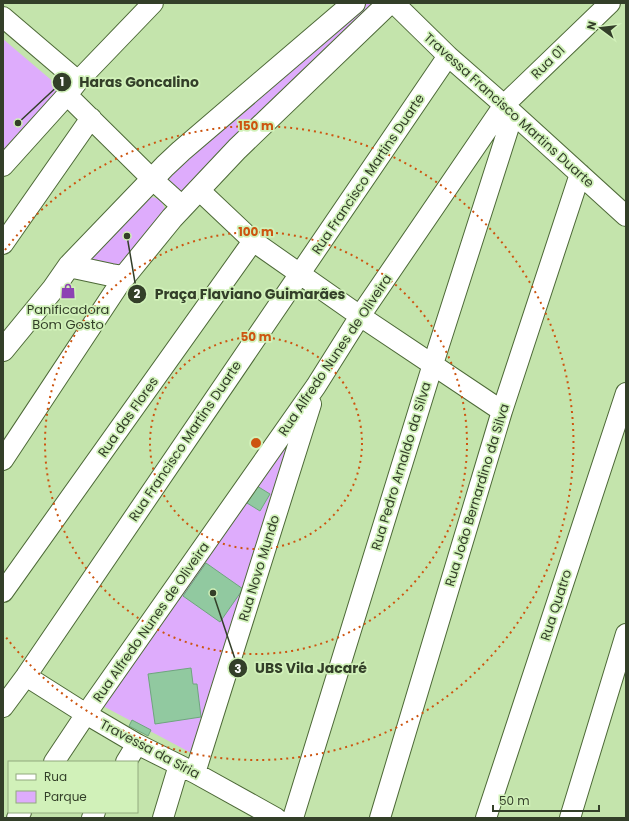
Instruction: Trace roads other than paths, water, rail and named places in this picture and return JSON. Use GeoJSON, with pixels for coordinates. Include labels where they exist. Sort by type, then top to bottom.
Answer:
{"type":"FeatureCollection","features":[{"type":"Feature","properties":{"kind":"main road"},"geometry":{"type":"LineString","coordinates":[[3,348],[53,289],[69,266],[152,179],[181,151],[354,3]]}},
{"type":"Feature","properties":{"kind":"main road"},"geometry":{"type":"LineString","coordinates":[[69,266],[124,277],[172,218],[237,149],[389,3]]}},
{"type":"Feature","properties":{"kind":"street"},"geometry":{"type":"LineString","coordinates":[[3,166],[72,88],[153,3]]}},
{"type":"Feature","properties":{"kind":"street","name":"Travessa Francisco Martins Duarte"},"geometry":{"type":"LineString","coordinates":[[394,3],[448,56],[580,174],[623,207]]}},
{"type":"Feature","properties":{"kind":"street","name":"Rua 01"},"geometry":{"type":"LineString","coordinates":[[508,109],[610,3]]}},
{"type":"Feature","properties":{"kind":"street"},"geometry":{"type":"LineString","coordinates":[[3,17],[72,88],[91,118],[182,207]]}},
{"type":"Feature","properties":{"kind":"street","name":"Rua Francisco Martins Duarte"},"geometry":{"type":"LineString","coordinates":[[3,707],[26,676],[448,56]]}},
{"type":"Feature","properties":{"kind":"street","name":"Rua Alfredo Nunes de Oliveira"},"geometry":{"type":"LineString","coordinates":[[55,761],[316,386],[360,316],[508,109]]}},
{"type":"Feature","properties":{"kind":"street","name":"Rua Pedro Arnaldo da Silva"},"geometry":{"type":"LineString","coordinates":[[293,818],[433,364],[508,109]]}},
{"type":"Feature","properties":{"kind":"street"},"geometry":{"type":"LineString","coordinates":[[3,244],[91,118]]}},
{"type":"Feature","properties":{"kind":"street","name":"Rua João Bernardino da Silva"},"geometry":{"type":"LineString","coordinates":[[380,818],[502,411],[580,174]]}},
{"type":"Feature","properties":{"kind":"street"},"geometry":{"type":"LineString","coordinates":[[199,190],[253,241],[360,316],[502,411]]}},
{"type":"Feature","properties":{"kind":"street","name":"Rua das Flores"},"geometry":{"type":"LineString","coordinates":[[3,592],[253,241]]}},
{"type":"Feature","properties":{"kind":"street"},"geometry":{"type":"LineString","coordinates":[[3,460],[124,277]]}},
{"type":"Feature","properties":{"kind":"street","name":"Rua Novo Mundo"},"geometry":{"type":"LineString","coordinates":[[163,818],[187,769],[316,386]]}},
{"type":"Feature","properties":{"kind":"street","name":"Rua Quatro"},"geometry":{"type":"LineString","coordinates":[[486,818],[626,393]]}},
{"type":"Feature","properties":{"kind":"street"},"geometry":{"type":"LineString","coordinates":[[570,818],[625,641]]}},
{"type":"Feature","properties":{"kind":"street","name":"Travessa da Síria"},"geometry":{"type":"LineString","coordinates":[[26,676],[137,744],[187,769],[276,818]]}},
{"type":"Feature","properties":{"kind":"street"},"geometry":{"type":"LineString","coordinates":[[127,761],[137,744]]}},
{"type":"Feature","properties":{"kind":"place","name":"Haras Goncalino"},"geometry":{"type":"Point","coordinates":[18,123]}},
{"type":"Feature","properties":{"kind":"place","name":"Praça Flaviano Guimarães"},"geometry":{"type":"Point","coordinates":[127,236]}},
{"type":"Feature","properties":{"kind":"place","name":"Panificadora Bom Gosto"},"geometry":{"type":"Point","coordinates":[68,291]}},
{"type":"Feature","properties":{"kind":"place","name":"UBS Vila Jacaré"},"geometry":{"type":"Point","coordinates":[213,593]}}]}
